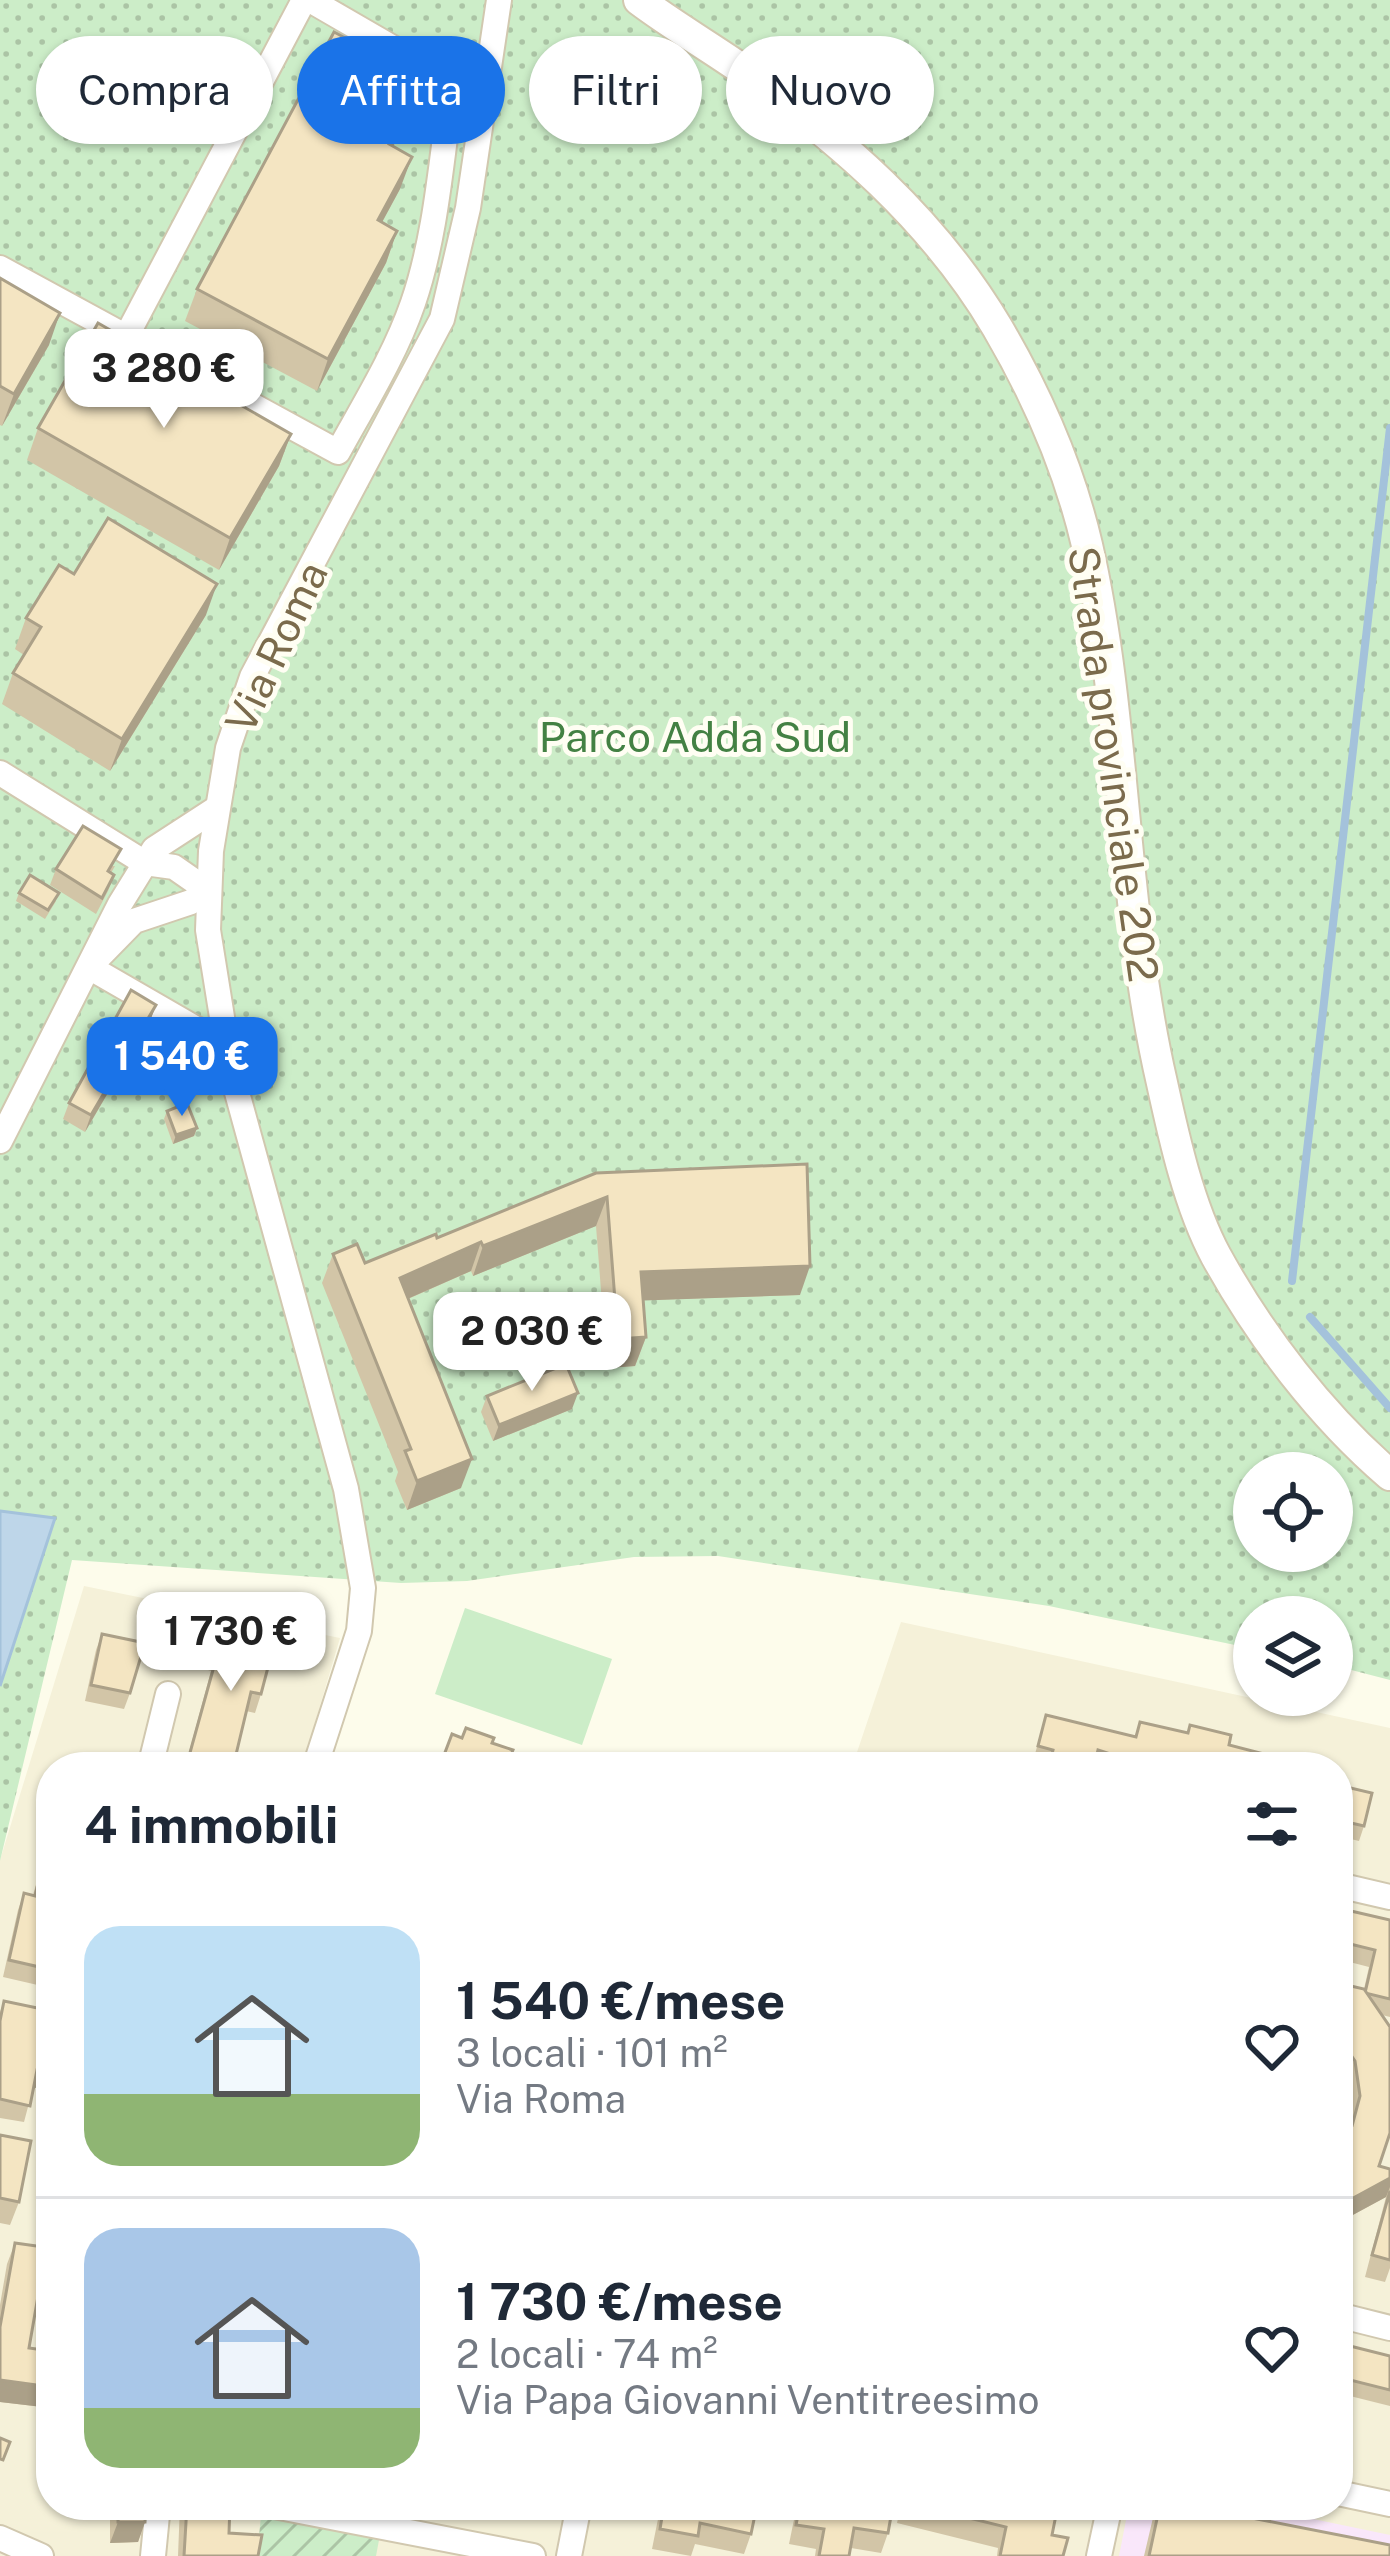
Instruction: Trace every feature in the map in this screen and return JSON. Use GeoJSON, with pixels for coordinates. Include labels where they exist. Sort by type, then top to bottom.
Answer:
{"type":"FeatureCollection","features":[{"type":"Feature","properties":{"kind":"street"},"geometry":{"type":"LineString","coordinates":[[0,268],[126,337],[338,452],[402,331],[425,265],[451,86],[442,76],[307,0],[126,337]]}},
{"type":"Feature","properties":{"kind":"street","name":"Via Roma"},"geometry":{"type":"LineString","coordinates":[[480,0],[493,36]]}},
{"type":"Feature","properties":{"kind":"street","name":"Via Roma"},"geometry":{"type":"LineString","coordinates":[[493,36],[499,0]]}},
{"type":"Feature","properties":{"kind":"street","name":"Strada provinciale 202"},"geometry":{"type":"LineString","coordinates":[[642,4],[793,106],[880,179],[977,295],[1034,397],[1075,501],[1094,580],[1148,1021],[1176,1146],[1215,1253],[1280,1354],[1352,1443],[1390,1475]]}},
{"type":"Feature","properties":{"kind":"street","name":"Via Roma"},"geometry":{"type":"LineString","coordinates":[[320,1752],[359,1631],[363,1588],[346,1489],[226,1046],[208,930],[207,890],[228,748],[252,677],[442,319],[477,144]]}},
{"type":"Feature","properties":{"kind":"street"},"geometry":{"type":"LineString","coordinates":[[0,773],[145,863],[174,867],[207,890],[191,902],[134,921],[89,967]]}},
{"type":"Feature","properties":{"kind":"street"},"geometry":{"type":"LineString","coordinates":[[0,1141],[154,849],[217,808]]}},
{"type":"Feature","properties":{"kind":"street"},"geometry":{"type":"LineString","coordinates":[[145,863],[155,888],[208,930]]}},
{"type":"Feature","properties":{"kind":"street"},"geometry":{"type":"LineString","coordinates":[[89,967],[226,1046]]}},
{"type":"Feature","properties":{"kind":"street"},"geometry":{"type":"LineString","coordinates":[[154,1752],[168,1694]]}},
{"type":"Feature","properties":{"kind":"street"},"geometry":{"type":"LineString","coordinates":[[1353,1888],[1390,1897]]}},
{"type":"Feature","properties":{"kind":"street"},"geometry":{"type":"LineString","coordinates":[[1353,2318],[1390,2327]]}},
{"type":"Feature","properties":{"kind":"street"},"geometry":{"type":"LineString","coordinates":[[1353,2496],[1390,2504]]}},
{"type":"Feature","properties":{"kind":"street"},"geometry":{"type":"LineString","coordinates":[[153,2556],[157,2520]]}},
{"type":"Feature","properties":{"kind":"street"},"geometry":{"type":"LineString","coordinates":[[347,2520],[533,2556]]}},
{"type":"Feature","properties":{"kind":"street"},"geometry":{"type":"LineString","coordinates":[[569,2556],[576,2520]]}},
{"type":"Feature","properties":{"kind":"street"},"geometry":{"type":"LineString","coordinates":[[1100,2556],[1107,2520]]}},
{"type":"Feature","properties":{"kind":"street"},"geometry":{"type":"LineString","coordinates":[[0,2538],[41,2556]]}},
{"type":"Feature","properties":{"kind":"shaded area"},"geometry":{"type":"Polygon","coordinates":[[[84,1586],[340,1638],[306,1752],[36,1752],[36,2520],[1353,2520],[1353,1752],[857,1752],[901,1622],[1233,1694],[1233,1716],[1335,1716],[1390,1728],[1390,2556],[0,2556],[0,1860],[84,1586]]]}},
{"type":"Feature","properties":{"kind":"shaded area"},"geometry":{"type":"Polygon","coordinates":[[[1126,2520],[1318,2520],[1390,2535],[1390,2556],[1119,2556],[1126,2520]]]}},
{"type":"Feature","properties":{"kind":"green space","name":"Parco Adda Sud"},"geometry":{"type":"Polygon","coordinates":[[[0,0],[1390,0],[1390,1680],[1353,1670],[1353,1596],[1233,1596],[1233,1645],[1049,1606],[718,1556],[634,1557],[467,1581],[401,1583],[72,1560],[0,1861],[0,0]]]}},
{"type":"Feature","properties":{"kind":"green space"},"geometry":{"type":"Polygon","coordinates":[[[465,1608],[612,1659],[582,1745],[435,1694],[465,1608]]]}},
{"type":"Feature","properties":{"kind":"green space"},"geometry":{"type":"Polygon","coordinates":[[[261,2520],[379,2540],[376,2556],[257,2556],[261,2520]]]}},
{"type":"Feature","properties":{"kind":"water"},"geometry":{"type":"Polygon","coordinates":[[[508,1325],[526,1336],[523,1347],[515,1351],[487,1345],[484,1335],[508,1325]]]}},
{"type":"Feature","properties":{"kind":"water"},"geometry":{"type":"Polygon","coordinates":[[[0,1511],[55,1518],[0,1686],[0,1511]]]}},
{"type":"Feature","properties":{"kind":"building"},"geometry":{"type":"Polygon","coordinates":[[[297,101],[297,144],[389,144],[412,157],[378,220],[397,231],[328,359],[197,289],[297,101]]]}},
{"type":"Feature","properties":{"kind":"building"},"geometry":{"type":"Polygon","coordinates":[[[0,278],[60,313],[14,394],[0,386],[0,278]]]}},
{"type":"Feature","properties":{"kind":"building"},"geometry":{"type":"Polygon","coordinates":[[[98,323],[291,434],[230,538],[38,428],[98,323]]]}},
{"type":"Feature","properties":{"kind":"building"},"geometry":{"type":"Polygon","coordinates":[[[108,518],[217,584],[122,739],[13,673],[41,627],[26,618],[59,565],[74,574],[108,518]]]}},
{"type":"Feature","properties":{"kind":"building"},"geometry":{"type":"Polygon","coordinates":[[[83,826],[121,849],[108,871],[114,875],[102,898],[56,869],[83,826]]]}},
{"type":"Feature","properties":{"kind":"building"},"geometry":{"type":"Polygon","coordinates":[[[30,875],[59,893],[48,910],[19,893],[30,875]]]}},
{"type":"Feature","properties":{"kind":"building"},"geometry":{"type":"Polygon","coordinates":[[[131,990],[156,1005],[91,1115],[69,1103],[131,990]]]}},
{"type":"Feature","properties":{"kind":"building"},"geometry":{"type":"Polygon","coordinates":[[[187,1103],[197,1128],[176,1135],[167,1111],[187,1103]]]}},
{"type":"Feature","properties":{"kind":"building"},"geometry":{"type":"Polygon","coordinates":[[[807,1164],[810,1266],[641,1272],[646,1337],[618,1339],[607,1197],[483,1246],[481,1242],[400,1278],[472,1459],[417,1481],[405,1451],[411,1449],[333,1254],[357,1244],[365,1263],[596,1173],[807,1164]]]}},
{"type":"Feature","properties":{"kind":"building"},"geometry":{"type":"Polygon","coordinates":[[[566,1364],[578,1393],[499,1425],[487,1396],[566,1364]]]}},
{"type":"Feature","properties":{"kind":"building"},"geometry":{"type":"Polygon","coordinates":[[[243,1624],[277,1633],[261,1694],[251,1692],[237,1752],[190,1752],[218,1652],[212,1651],[218,1626],[241,1632],[243,1624]]]}},
{"type":"Feature","properties":{"kind":"building"},"geometry":{"type":"Polygon","coordinates":[[[102,1634],[145,1643],[130,1693],[91,1685],[102,1634]]]}},
{"type":"Feature","properties":{"kind":"building"},"geometry":{"type":"Polygon","coordinates":[[[1046,1715],[1136,1737],[1140,1722],[1188,1733],[1190,1725],[1231,1735],[1229,1745],[1256,1752],[1052,1752],[1038,1746],[1046,1715]]]}},
{"type":"Feature","properties":{"kind":"building"},"geometry":{"type":"Polygon","coordinates":[[[466,1728],[513,1750],[445,1752],[452,1734],[462,1738],[466,1728]]]}},
{"type":"Feature","properties":{"kind":"building"},"geometry":{"type":"Polygon","coordinates":[[[1353,1789],[1372,1793],[1364,1826],[1353,1823],[1353,1789]]]}},
{"type":"Feature","properties":{"kind":"building"},"geometry":{"type":"Polygon","coordinates":[[[36,1892],[36,1966],[9,1960],[24,1893],[35,1896],[36,1892]]]}},
{"type":"Feature","properties":{"kind":"building"},"geometry":{"type":"Polygon","coordinates":[[[1353,1911],[1390,1920],[1390,1999],[1365,1993],[1375,1950],[1353,1945],[1353,1911]]]}},
{"type":"Feature","properties":{"kind":"building"},"geometry":{"type":"Polygon","coordinates":[[[1353,1986],[1364,1989],[1390,2027],[1390,2133],[1379,2166],[1390,2169],[1390,2178],[1353,2198],[1353,2122],[1360,2096],[1353,1986]]]}},
{"type":"Feature","properties":{"kind":"building"},"geometry":{"type":"Polygon","coordinates":[[[4,2001],[36,2008],[36,2075],[30,2106],[0,2099],[4,2001]]]}},
{"type":"Feature","properties":{"kind":"building"},"geometry":{"type":"Polygon","coordinates":[[[0,2135],[31,2141],[19,2202],[0,2198],[0,2135]]]}},
{"type":"Feature","properties":{"kind":"building"},"geometry":{"type":"Polygon","coordinates":[[[1390,2191],[1390,2260],[1372,2255],[1390,2191]]]}},
{"type":"Feature","properties":{"kind":"building"},"geometry":{"type":"Polygon","coordinates":[[[15,2243],[36,2246],[36,2308],[29,2348],[36,2349],[36,2385],[0,2380],[0,2327],[15,2243]]]}},
{"type":"Feature","properties":{"kind":"building"},"geometry":{"type":"Polygon","coordinates":[[[1353,2347],[1390,2356],[1390,2390],[1353,2381],[1353,2347]]]}},
{"type":"Feature","properties":{"kind":"building"},"geometry":{"type":"Polygon","coordinates":[[[0,2438],[10,2442],[3,2460],[0,2459],[0,2438]]]}},
{"type":"Feature","properties":{"kind":"building"},"geometry":{"type":"Polygon","coordinates":[[[186,2520],[229,2520],[229,2533],[262,2535],[258,2556],[184,2556],[186,2520]]]}},
{"type":"Feature","properties":{"kind":"building"},"geometry":{"type":"Polygon","coordinates":[[[662,2520],[754,2520],[751,2534],[700,2523],[698,2536],[660,2529],[662,2520]]]}},
{"type":"Feature","properties":{"kind":"building"},"geometry":{"type":"Polygon","coordinates":[[[797,2520],[890,2520],[888,2533],[854,2528],[849,2556],[819,2556],[824,2529],[796,2525],[797,2520]]]}},
{"type":"Feature","properties":{"kind":"building"},"geometry":{"type":"Polygon","coordinates":[[[977,2520],[1055,2520],[1052,2535],[1068,2538],[1063,2556],[1000,2556],[1006,2527],[977,2520]]]}},
{"type":"Feature","properties":{"kind":"building"},"geometry":{"type":"Polygon","coordinates":[[[1157,2520],[1262,2520],[1390,2545],[1390,2556],[1149,2556],[1157,2520]]]}},
{"type":"Feature","properties":{"kind":"waterway"},"geometry":{"type":"LineString","coordinates":[[1292,1281],[1390,428]]}},
{"type":"Feature","properties":{"kind":"waterway"},"geometry":{"type":"LineString","coordinates":[[1310,1317],[1390,1408]]}}]}
